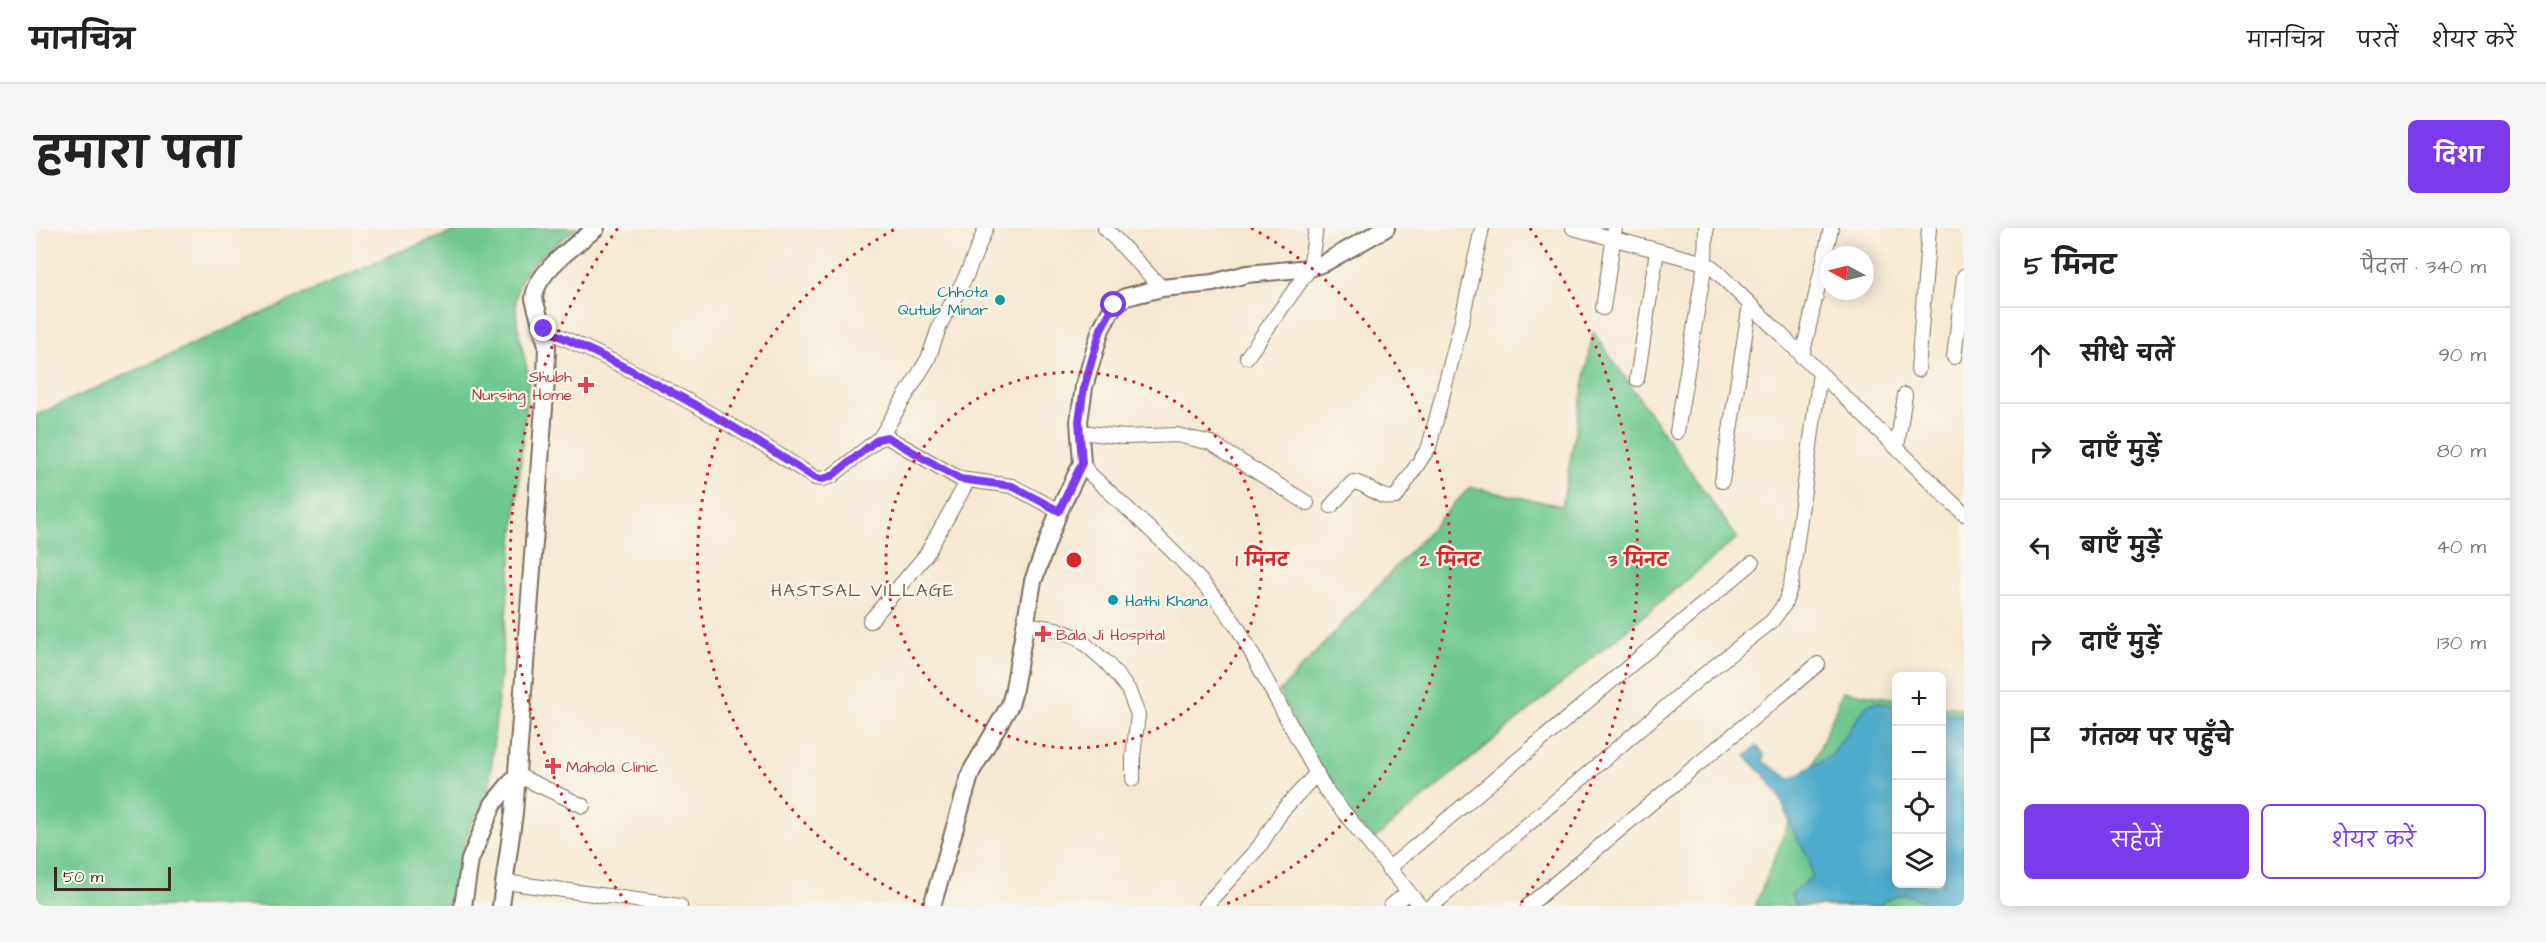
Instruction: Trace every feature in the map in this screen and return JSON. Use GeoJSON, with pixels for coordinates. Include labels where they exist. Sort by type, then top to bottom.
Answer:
{"type":"FeatureCollection","features":[{"type":"Feature","properties":{"kind":"street"},"geometry":{"type":"LineString","coordinates":[[501,906],[514,813],[546,380],[547,345],[534,299],[537,284],[566,253],[596,228]]}},
{"type":"Feature","properties":{"kind":"street"},"geometry":{"type":"LineString","coordinates":[[544,329],[604,356],[730,423],[815,478],[823,479],[832,476],[880,438],[928,359],[940,325],[969,269],[986,228]]}},
{"type":"Feature","properties":{"kind":"street"},"geometry":{"type":"LineString","coordinates":[[1105,228],[1162,288]]}},
{"type":"Feature","properties":{"kind":"street"},"geometry":{"type":"LineString","coordinates":[[1248,357],[1310,268],[1316,228]]}},
{"type":"Feature","properties":{"kind":"street"},"geometry":{"type":"LineString","coordinates":[[932,906],[968,780],[1013,694],[1024,624],[1038,566],[1059,511],[1082,463],[1080,432],[1084,387],[1107,314],[1114,305],[1126,297],[1162,288],[1213,283],[1247,274],[1310,268],[1326,262],[1386,228]]}},
{"type":"Feature","properties":{"kind":"street"},"geometry":{"type":"LineString","coordinates":[[1331,506],[1353,482],[1382,496],[1396,497],[1425,456],[1461,324],[1482,228]]}},
{"type":"Feature","properties":{"kind":"street"},"geometry":{"type":"LineString","coordinates":[[1573,228],[1615,233],[1657,251],[1705,263],[1720,273],[1802,357],[1963,510]]}},
{"type":"Feature","properties":{"kind":"street"},"geometry":{"type":"LineString","coordinates":[[1677,432],[1705,263],[1706,228]]}},
{"type":"Feature","properties":{"kind":"street"},"geometry":{"type":"LineString","coordinates":[[1802,357],[1832,228]]}},
{"type":"Feature","properties":{"kind":"street"},"geometry":{"type":"LineString","coordinates":[[1917,370],[1929,228]]}},
{"type":"Feature","properties":{"kind":"street"},"geometry":{"type":"LineString","coordinates":[[1603,308],[1615,233]]}},
{"type":"Feature","properties":{"kind":"street"},"geometry":{"type":"LineString","coordinates":[[1637,379],[1657,251]]}},
{"type":"Feature","properties":{"kind":"street"},"geometry":{"type":"LineString","coordinates":[[1954,357],[1964,276]]}},
{"type":"Feature","properties":{"kind":"street"},"geometry":{"type":"LineString","coordinates":[[1722,481],[1750,304]]}},
{"type":"Feature","properties":{"kind":"street"},"geometry":{"type":"LineString","coordinates":[[1432,906],[1692,684],[1772,621],[1784,605],[1791,585],[1820,373]]}},
{"type":"Feature","properties":{"kind":"street"},"geometry":{"type":"LineString","coordinates":[[1897,447],[1905,395]]}},
{"type":"Feature","properties":{"kind":"street"},"geometry":{"type":"LineString","coordinates":[[1080,432],[1124,437],[1177,435],[1211,443],[1307,503]]}},
{"type":"Feature","properties":{"kind":"street"},"geometry":{"type":"LineString","coordinates":[[880,438],[890,438],[967,482],[992,482],[1012,486],[1059,511]]}},
{"type":"Feature","properties":{"kind":"street"},"geometry":{"type":"LineString","coordinates":[[1082,463],[1088,472],[1203,582],[1224,608],[1238,628],[1338,808],[1420,906]]}},
{"type":"Feature","properties":{"kind":"street"},"geometry":{"type":"LineString","coordinates":[[870,621],[926,555],[967,482]]}},
{"type":"Feature","properties":{"kind":"street"},"geometry":{"type":"LineString","coordinates":[[1388,870],[1752,563]]}},
{"type":"Feature","properties":{"kind":"street"},"geometry":{"type":"LineString","coordinates":[[1024,624],[1056,629],[1077,637],[1107,663],[1128,689],[1138,715],[1133,756],[1134,779]]}},
{"type":"Feature","properties":{"kind":"street"},"geometry":{"type":"LineString","coordinates":[[1528,906],[1818,664]]}},
{"type":"Feature","properties":{"kind":"street"},"geometry":{"type":"LineString","coordinates":[[1205,906],[1259,847],[1282,811],[1317,773]]}},
{"type":"Feature","properties":{"kind":"street"},"geometry":{"type":"LineString","coordinates":[[517,775],[584,806]]}},
{"type":"Feature","properties":{"kind":"street"},"geometry":{"type":"LineString","coordinates":[[463,906],[470,860],[493,804],[517,775]]}},
{"type":"Feature","properties":{"kind":"street"},"geometry":{"type":"LineString","coordinates":[[505,882],[680,906]]}},
{"type":"Feature","properties":{"kind":"street"},"geometry":{"type":"LineString","coordinates":[[1391,906],[1408,892]]}},
{"type":"Feature","properties":{"kind":"green space"},"geometry":{"type":"Polygon","coordinates":[[[464,228],[577,228],[532,264],[520,281],[517,294],[517,322],[529,378],[488,801],[470,825],[447,906],[36,906],[36,415],[394,254],[464,228]]]}},
{"type":"Feature","properties":{"kind":"green space"},"geometry":{"type":"Polygon","coordinates":[[[1593,332],[1737,538],[1373,840],[1332,798],[1279,692],[1470,487],[1562,506],[1593,332]]]}},
{"type":"Feature","properties":{"kind":"green space"},"geometry":{"type":"Polygon","coordinates":[[[1843,691],[1892,698],[1892,888],[1946,888],[1946,707],[1964,709],[1964,906],[1755,906],[1843,691]]]}},
{"type":"Feature","properties":{"kind":"water"},"geometry":{"type":"Polygon","coordinates":[[[1878,702],[1892,705],[1892,888],[1946,888],[1946,713],[1964,715],[1962,750],[1964,906],[1935,906],[1905,894],[1883,901],[1881,906],[1796,906],[1791,894],[1812,877],[1809,857],[1797,840],[1779,795],[1768,779],[1746,756],[1757,746],[1764,755],[1763,762],[1790,779],[1831,756],[1868,704],[1878,702]]]}},
{"type":"Feature","properties":{"kind":"place","name":"Chhota Qutub Minar"},"geometry":{"type":"Point","coordinates":[1000,300]}},
{"type":"Feature","properties":{"kind":"place","name":"Shubh Nursing Home"},"geometry":{"type":"Point","coordinates":[586,385]}},
{"type":"Feature","properties":{"kind":"place","name":"Hathi Khana"},"geometry":{"type":"Point","coordinates":[1113,600]}},
{"type":"Feature","properties":{"kind":"place","name":"Bala Ji Hospital"},"geometry":{"type":"Point","coordinates":[1043,634]}},
{"type":"Feature","properties":{"kind":"place","name":"Mahola Clinic"},"geometry":{"type":"Point","coordinates":[553,766]}},
{"type":"Feature","properties":{"kind":"district","name":"HASTSAL VILLAGE"},"geometry":{"type":"Point","coordinates":[863,590]}},
{"type":"Feature","properties":{"kind":"route"},"geometry":{"type":"LineString","coordinates":[[544,329],[644,376],[730,423],[815,478],[823,479],[832,476],[878,439],[887,437],[960,479],[967,482],[992,482],[1012,486],[1059,511],[1082,463],[1079,421],[1084,387],[1101,329],[1107,314],[1114,305]]}}]}
